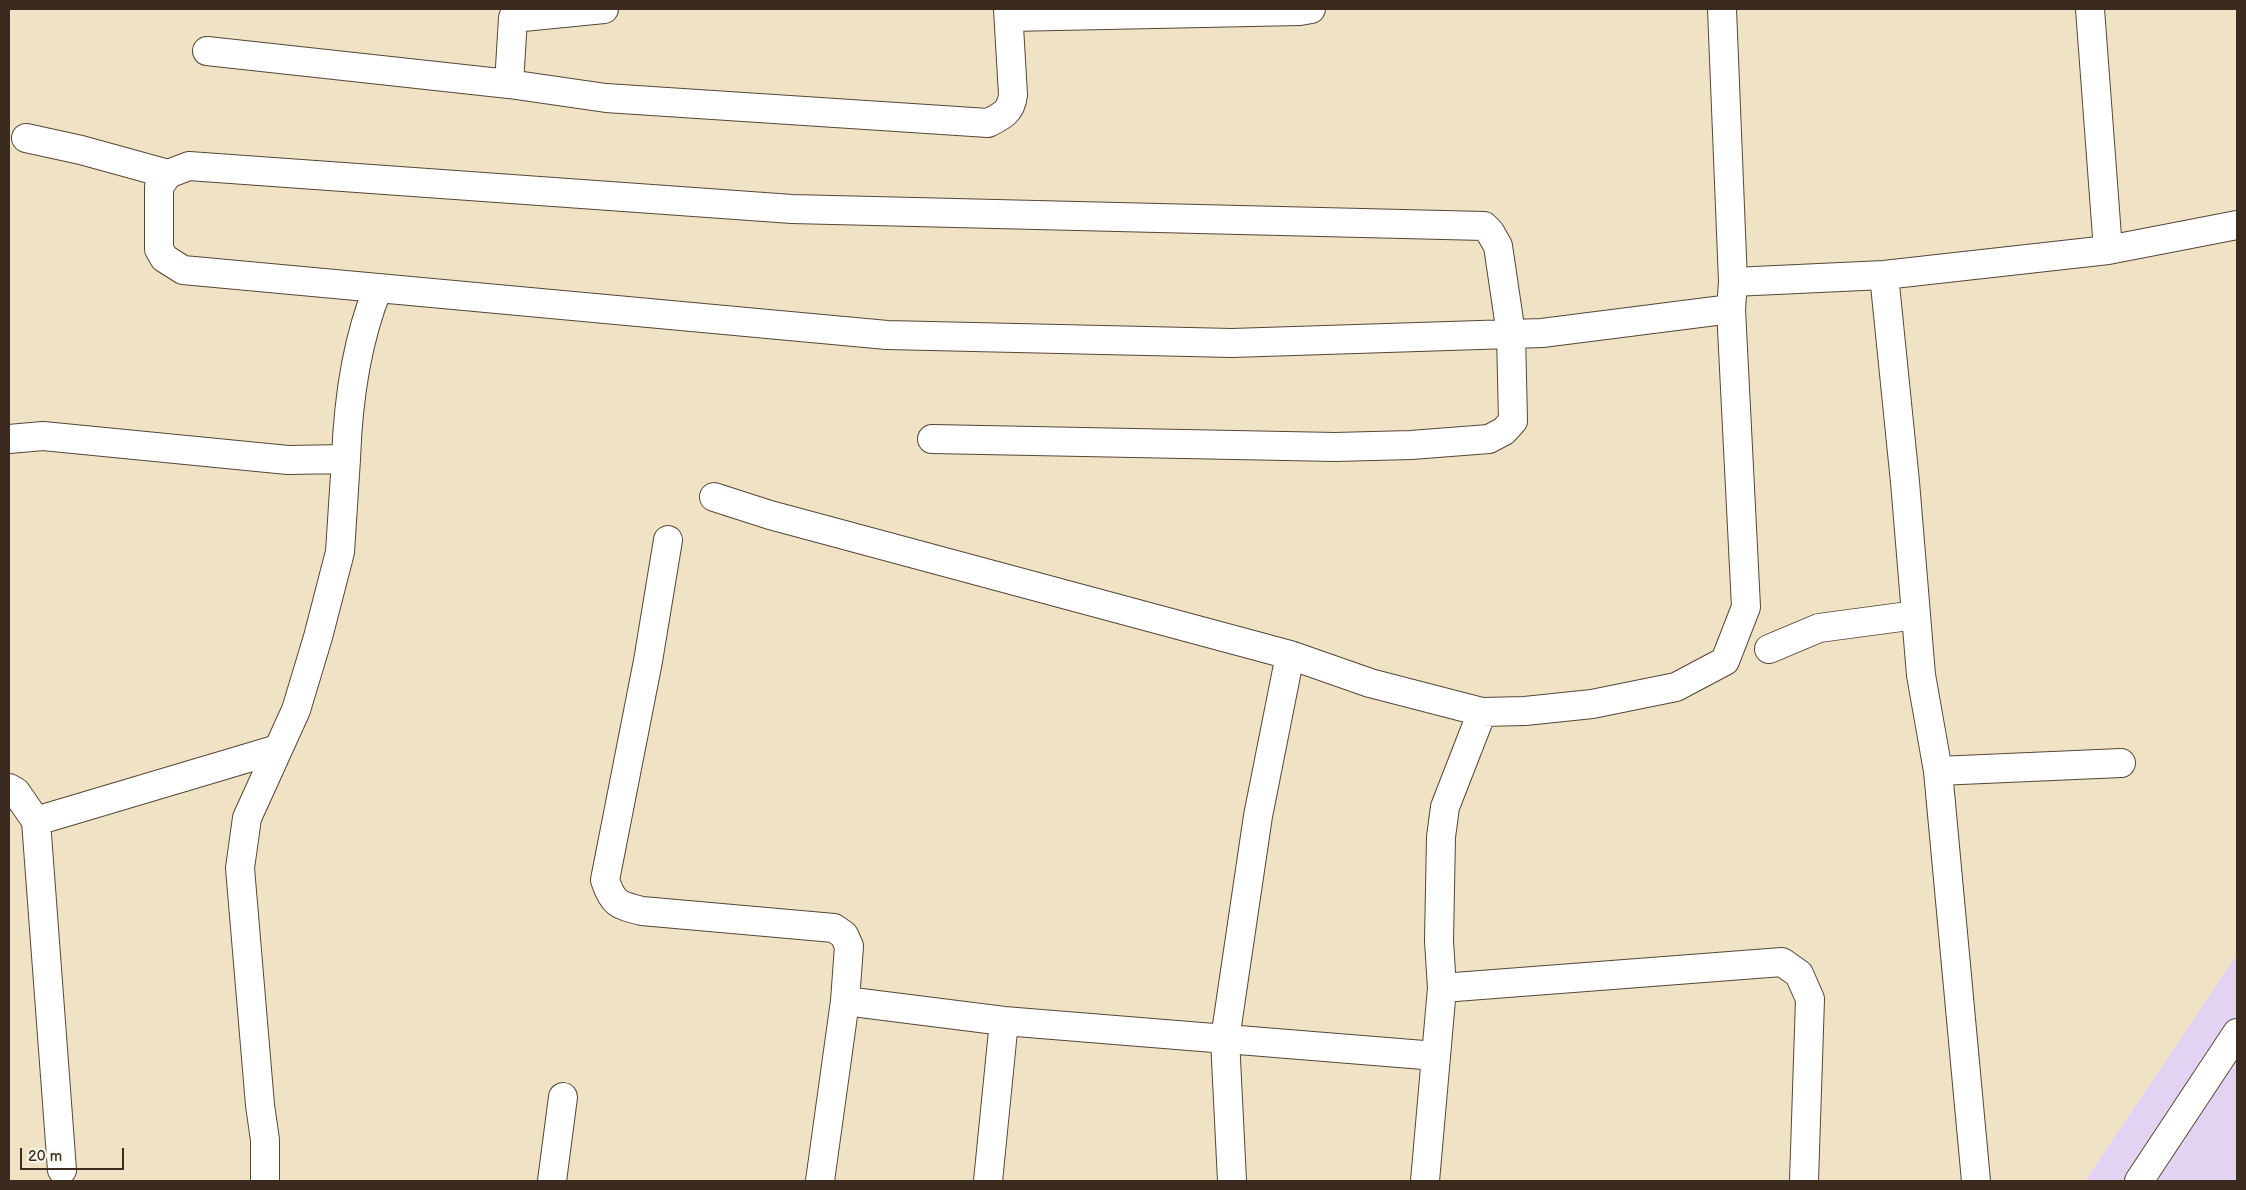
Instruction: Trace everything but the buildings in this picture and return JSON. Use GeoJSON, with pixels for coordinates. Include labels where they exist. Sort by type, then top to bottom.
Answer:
{"type":"FeatureCollection","features":[{"type":"Feature","properties":{"kind":"street"},"geometry":{"type":"LineString","coordinates":[[509,84],[515,13],[604,9]]}},
{"type":"Feature","properties":{"kind":"street"},"geometry":{"type":"LineString","coordinates":[[207,51],[509,84],[606,98],[988,123],[1004,115],[1012,106],[1008,13],[1310,9]]}},
{"type":"Feature","properties":{"kind":"street"},"geometry":{"type":"LineString","coordinates":[[714,497],[770,515],[1290,656],[1370,683],[1482,712],[1525,711],[1592,704],[1676,687],[1725,661],[1746,607],[1731,309],[1733,282],[1722,9]]}},
{"type":"Feature","properties":{"kind":"street"},"geometry":{"type":"LineString","coordinates":[[2090,9],[2108,250]]}},
{"type":"Feature","properties":{"kind":"street"},"geometry":{"type":"LineString","coordinates":[[26,138],[81,150],[168,174]]}},
{"type":"Feature","properties":{"kind":"street"},"geometry":{"type":"LineString","coordinates":[[932,439],[1335,447],[1411,445],[1489,439],[1504,431],[1513,420],[1511,334],[1498,246],[1484,226],[792,209],[189,166],[168,174],[159,186],[159,249],[164,258],[183,270],[887,335],[1232,343],[1511,334],[1542,333],[1731,309]]}},
{"type":"Feature","properties":{"kind":"street"},"geometry":{"type":"LineString","coordinates":[[1733,282],[1884,275],[2108,250],[2237,225]]}},
{"type":"Feature","properties":{"kind":"street"},"geometry":{"type":"LineString","coordinates":[[1884,275],[1906,482],[1921,675],[1938,771],[1976,1181]]}},
{"type":"Feature","properties":{"kind":"street"},"geometry":{"type":"LineString","coordinates":[[265,1181],[265,1140],[260,1106],[240,868],[247,818],[296,710],[318,637],[340,552],[348,416],[365,319],[378,288]]}},
{"type":"Feature","properties":{"kind":"street"},"geometry":{"type":"LineString","coordinates":[[9,439],[43,436],[288,460],[346,460]]}},
{"type":"Feature","properties":{"kind":"street"},"geometry":{"type":"LineString","coordinates":[[668,540],[648,661],[605,880],[611,898],[622,906],[642,911],[834,928],[844,935],[849,946],[845,1001],[820,1181]]}},
{"type":"Feature","properties":{"kind":"street"},"geometry":{"type":"LineString","coordinates":[[1769,649],[1819,628],[1916,615]]}},
{"type":"Feature","properties":{"kind":"street"},"geometry":{"type":"LineString","coordinates":[[1232,1181],[1224,1039],[1258,816],[1290,656]]}},
{"type":"Feature","properties":{"kind":"street"},"geometry":{"type":"LineString","coordinates":[[1424,1181],[1442,988],[1439,941],[1441,837],[1445,807],[1482,712]]}},
{"type":"Feature","properties":{"kind":"street"},"geometry":{"type":"LineString","coordinates":[[36,820],[278,749]]}},
{"type":"Feature","properties":{"kind":"street"},"geometry":{"type":"LineString","coordinates":[[1938,771],[2121,763]]}},
{"type":"Feature","properties":{"kind":"street"},"geometry":{"type":"LineString","coordinates":[[9,788],[16,792],[36,820],[62,1170]]}},
{"type":"Feature","properties":{"kind":"street"},"geometry":{"type":"LineString","coordinates":[[1442,988],[1782,962],[1798,974],[1810,999],[1804,1181]]}},
{"type":"Feature","properties":{"kind":"street"},"geometry":{"type":"LineString","coordinates":[[845,1001],[1004,1021],[1436,1056]]}},
{"type":"Feature","properties":{"kind":"street"},"geometry":{"type":"LineString","coordinates":[[988,1181],[1004,1021]]}},
{"type":"Feature","properties":{"kind":"street"},"geometry":{"type":"LineString","coordinates":[[2139,1181],[2237,1032]]}},
{"type":"Feature","properties":{"kind":"street"},"geometry":{"type":"LineString","coordinates":[[552,1181],[563,1097]]}},
{"type":"Feature","properties":{"kind":"shaded area"},"geometry":{"type":"Polygon","coordinates":[[[2237,954],[2237,1181],[2085,1181],[2237,954]]]}}]}
